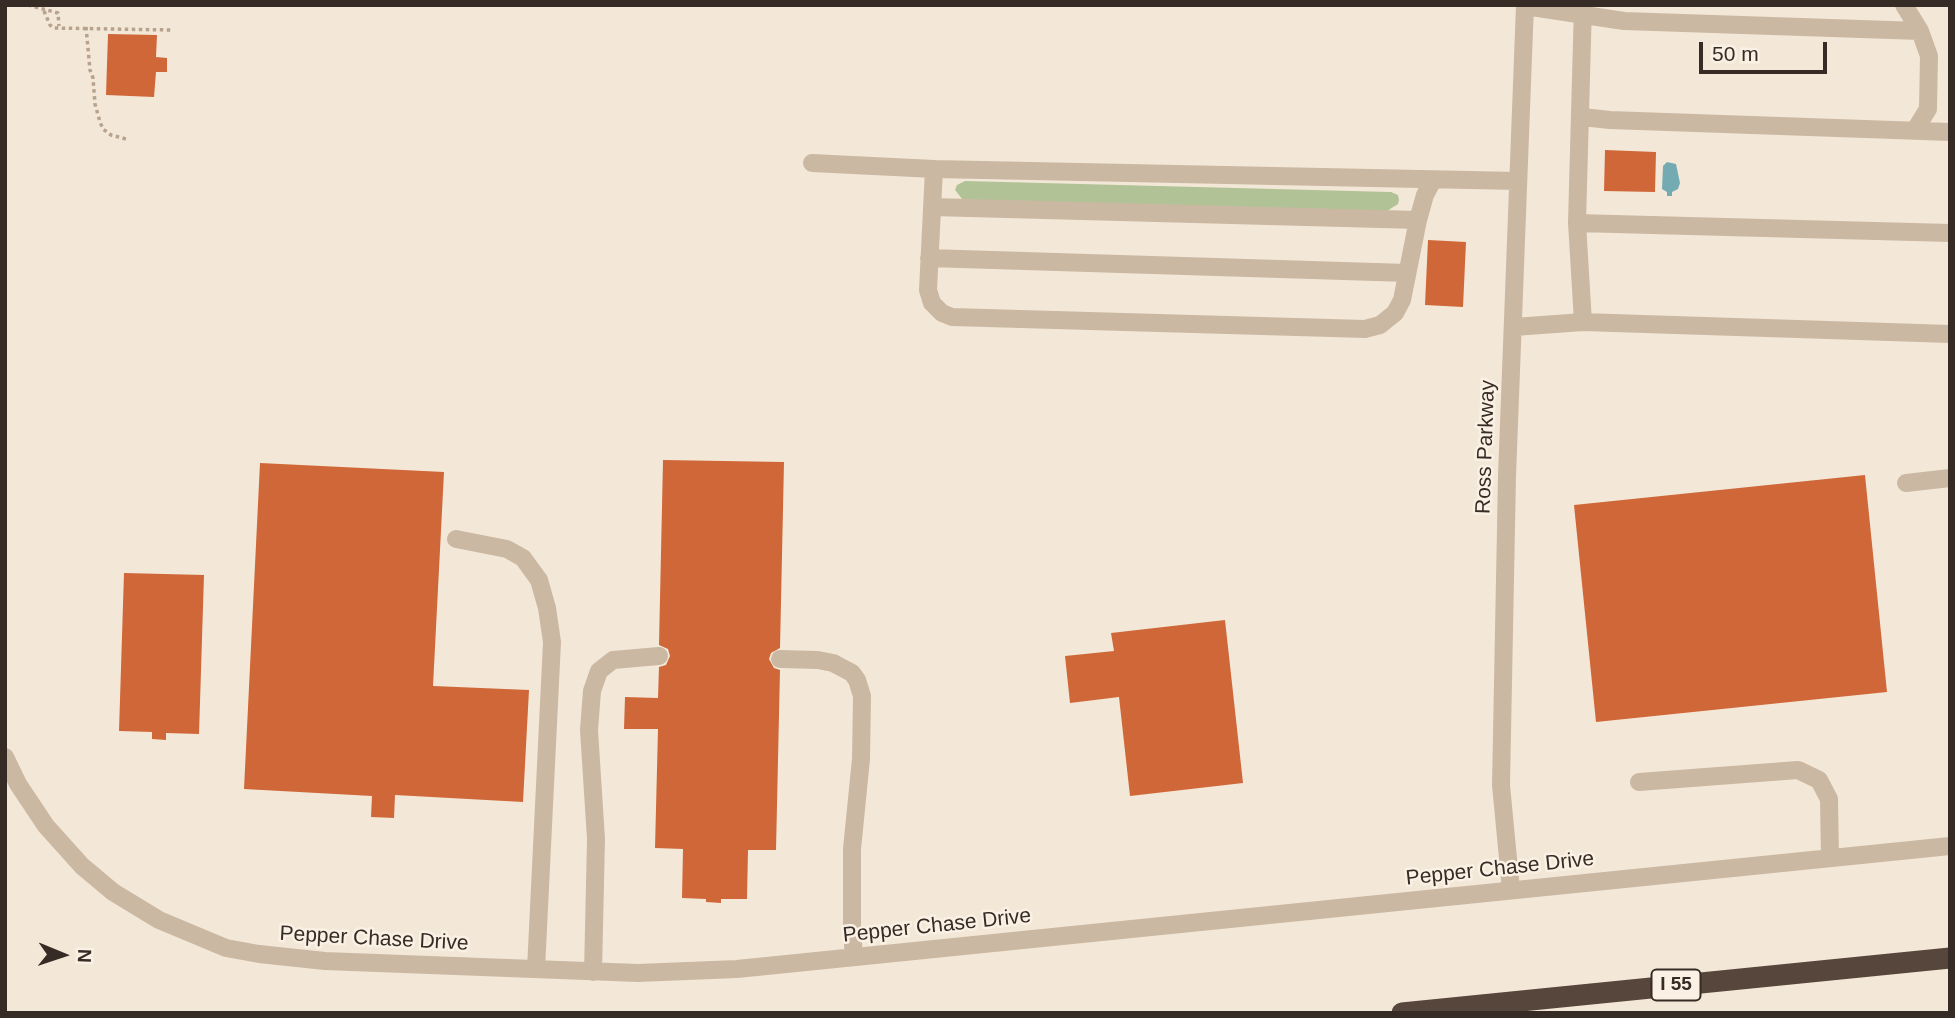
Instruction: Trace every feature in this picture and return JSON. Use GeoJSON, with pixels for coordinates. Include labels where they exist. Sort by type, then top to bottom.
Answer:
{"type":"FeatureCollection","features":[{"type":"Feature","properties":{"kind":"highway","name":"I 55"},"geometry":{"type":"LineString","coordinates":[[1402,1013],[1950,958]]}},
{"type":"Feature","properties":{"kind":"street"},"geometry":{"type":"LineString","coordinates":[[1904,5],[1920,31],[1929,56],[1928,109],[1915,130]]}},
{"type":"Feature","properties":{"kind":"street"},"geometry":{"type":"LineString","coordinates":[[1525,6],[1583,9],[1624,21],[1920,31]]}},
{"type":"Feature","properties":{"kind":"street","name":"Ross Parkway"},"geometry":{"type":"LineString","coordinates":[[1511,890],[1501,785],[1507,476],[1525,6]]}},
{"type":"Feature","properties":{"kind":"street"},"geometry":{"type":"LineString","coordinates":[[1583,9],[1577,223],[1583,322]]}},
{"type":"Feature","properties":{"kind":"street"},"geometry":{"type":"LineString","coordinates":[[1581,117],[1950,132]]}},
{"type":"Feature","properties":{"kind":"street"},"geometry":{"type":"LineString","coordinates":[[812,163],[934,169],[1518,181]]}},
{"type":"Feature","properties":{"kind":"street"},"geometry":{"type":"LineString","coordinates":[[934,169],[928,290],[932,303],[942,313],[957,318],[1365,329],[1380,325],[1395,313],[1402,300],[1418,220],[1425,195],[1433,180]]}},
{"type":"Feature","properties":{"kind":"street"},"geometry":{"type":"LineString","coordinates":[[932,207],[1418,220]]}},
{"type":"Feature","properties":{"kind":"street"},"geometry":{"type":"LineString","coordinates":[[1577,223],[1950,233]]}},
{"type":"Feature","properties":{"kind":"street"},"geometry":{"type":"LineString","coordinates":[[929,258],[1407,273]]}},
{"type":"Feature","properties":{"kind":"street"},"geometry":{"type":"LineString","coordinates":[[1514,327],[1583,322],[1950,334]]}},
{"type":"Feature","properties":{"kind":"street"},"geometry":{"type":"LineString","coordinates":[[1906,484],[1950,478]]}},
{"type":"Feature","properties":{"kind":"street"},"geometry":{"type":"LineString","coordinates":[[456,539],[507,549],[523,558],[539,580],[547,608],[552,642],[536,969]]}},
{"type":"Feature","properties":{"kind":"street"},"geometry":{"type":"LineString","coordinates":[[593,972],[596,839],[589,730],[592,691],[598,671],[613,660],[659,656]]}},
{"type":"Feature","properties":{"kind":"street"},"geometry":{"type":"LineString","coordinates":[[780,659],[833,663],[852,673],[862,696],[860,759],[852,849],[854,957]]}},
{"type":"Feature","properties":{"kind":"street","name":"Pepper Chase Drive"},"geometry":{"type":"LineString","coordinates":[[5,757],[33,808],[63,847],[113,892],[159,920],[226,948],[307,960],[593,972],[699,972],[1950,846]]}},
{"type":"Feature","properties":{"kind":"street"},"geometry":{"type":"LineString","coordinates":[[1639,782],[1798,770],[1819,780],[1829,799],[1830,858]]}},
{"type":"Feature","properties":{"kind":"path"},"geometry":{"type":"LineString","coordinates":[[28,5],[58,13],[58,26]]}},
{"type":"Feature","properties":{"kind":"path"},"geometry":{"type":"LineString","coordinates":[[46,9],[51,27],[171,30]]}},
{"type":"Feature","properties":{"kind":"path"},"geometry":{"type":"LineString","coordinates":[[86,27],[95,104],[100,122],[111,135],[126,139]]}},
{"type":"Feature","properties":{"kind":"green space"},"geometry":{"type":"Polygon","coordinates":[[[965,181],[1391,192],[1398,195],[1399,200],[1398,204],[1387,211],[963,200],[955,190],[957,185],[965,181]]]}},
{"type":"Feature","properties":{"kind":"water"},"geometry":{"type":"Polygon","coordinates":[[[1667,162],[1676,164],[1680,183],[1672,196],[1667,196],[1667,192],[1662,189],[1663,166],[1667,162]]]}},
{"type":"Feature","properties":{"kind":"building"},"geometry":{"type":"Polygon","coordinates":[[[108,34],[157,35],[156,57],[167,58],[167,72],[156,72],[154,97],[106,95],[108,34]]]}},
{"type":"Feature","properties":{"kind":"building"},"geometry":{"type":"Polygon","coordinates":[[[1605,150],[1656,152],[1655,192],[1604,191],[1605,150]]]}},
{"type":"Feature","properties":{"kind":"building"},"geometry":{"type":"Polygon","coordinates":[[[1428,240],[1466,242],[1463,307],[1425,305],[1428,240]]]}},
{"type":"Feature","properties":{"kind":"building"},"geometry":{"type":"Polygon","coordinates":[[[663,460],[784,462],[780,648],[771,653],[769,659],[774,668],[780,670],[776,850],[748,850],[747,899],[721,899],[721,903],[682,898],[683,849],[655,848],[658,729],[624,729],[625,697],[658,698],[659,667],[666,665],[670,656],[668,649],[659,645],[663,460]]]}},
{"type":"Feature","properties":{"kind":"building"},"geometry":{"type":"Polygon","coordinates":[[[260,463],[444,472],[433,686],[529,690],[523,802],[395,795],[394,818],[371,817],[372,796],[244,789],[260,463]]]}},
{"type":"Feature","properties":{"kind":"building"},"geometry":{"type":"Polygon","coordinates":[[[1865,475],[1887,692],[1596,722],[1574,505],[1865,475]]]}},
{"type":"Feature","properties":{"kind":"building"},"geometry":{"type":"Polygon","coordinates":[[[124,573],[204,575],[199,734],[166,733],[166,740],[152,739],[152,732],[119,731],[124,573]]]}},
{"type":"Feature","properties":{"kind":"building"},"geometry":{"type":"Polygon","coordinates":[[[1225,620],[1243,783],[1130,796],[1119,697],[1070,703],[1065,656],[1114,651],[1111,633],[1225,620]]]}}]}
